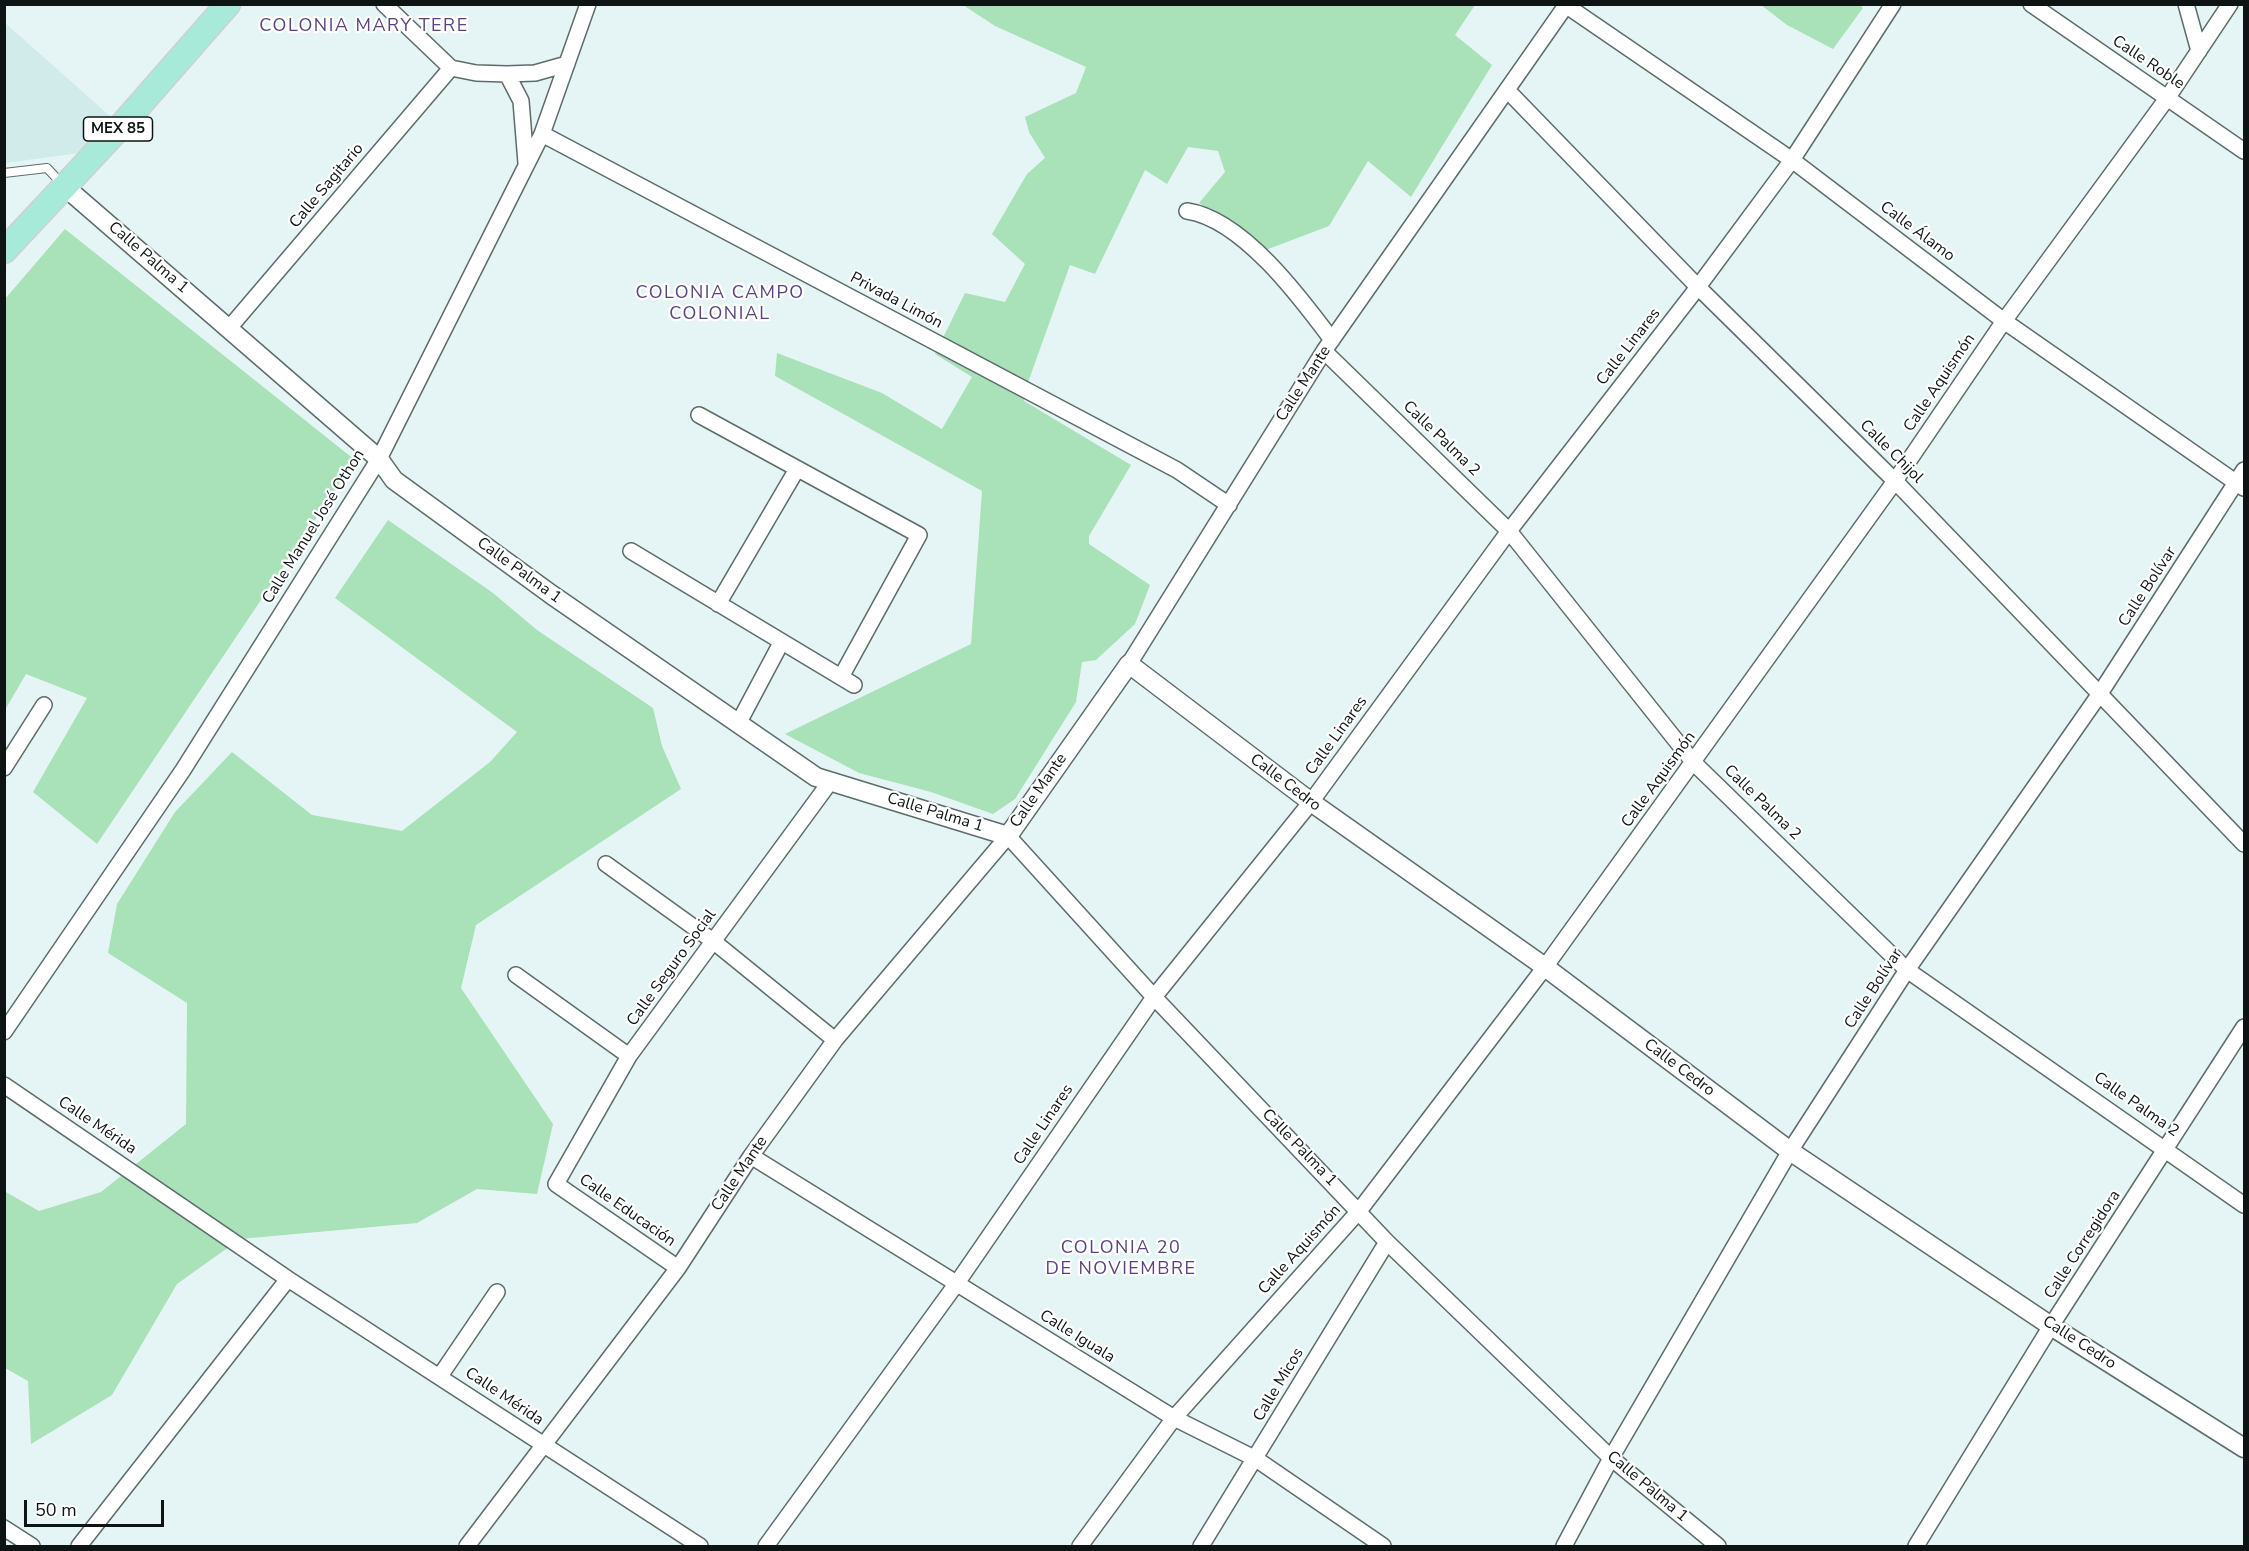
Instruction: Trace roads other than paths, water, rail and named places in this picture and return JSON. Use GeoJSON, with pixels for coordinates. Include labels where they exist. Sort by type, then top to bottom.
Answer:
{"type":"FeatureCollection","features":[{"type":"Feature","properties":{"kind":"main road","name":"MEX 85"},"geometry":{"type":"LineString","coordinates":[[4,251],[225,5]]}},
{"type":"Feature","properties":{"kind":"street"},"geometry":{"type":"LineString","coordinates":[[384,4],[451,68],[476,73],[507,74],[535,73],[567,64]]}},
{"type":"Feature","properties":{"kind":"street","name":"Calle Manuel José Othon"},"geometry":{"type":"LineString","coordinates":[[4,1032],[183,770],[379,459],[542,134],[588,4]]}},
{"type":"Feature","properties":{"kind":"street","name":"Calle Linares"},"geometry":{"type":"LineString","coordinates":[[766,1546],[957,1283],[1154,997],[1311,802],[1509,531],[1698,287],[1792,160],[1893,4]]}},
{"type":"Feature","properties":{"kind":"street","name":"Calle Roble"},"geometry":{"type":"LineString","coordinates":[[2031,4],[2244,151]]}},
{"type":"Feature","properties":{"kind":"street"},"geometry":{"type":"LineString","coordinates":[[2186,4],[2199,51]]}},
{"type":"Feature","properties":{"kind":"street","name":"Calle Aquismón"},"geometry":{"type":"LineString","coordinates":[[1080,1546],[1173,1418],[1359,1211],[1545,967],[1895,481],[2004,321],[2168,98],[2230,4]]}},
{"type":"Feature","properties":{"kind":"street","name":"Calle Álamo"},"geometry":{"type":"LineString","coordinates":[[1567,5],[1792,160],[2004,321],[2242,480]]}},
{"type":"Feature","properties":{"kind":"street","name":"Calle Mante"},"geometry":{"type":"LineString","coordinates":[[467,1546],[678,1268],[751,1156],[835,1040],[1008,836],[1129,664],[1328,345],[1567,5]]}},
{"type":"Feature","properties":{"kind":"street","name":"Calle Sagitario"},"geometry":{"type":"LineString","coordinates":[[230,327],[451,68]]}},
{"type":"Feature","properties":{"kind":"street"},"geometry":{"type":"LineString","coordinates":[[507,74],[520,102],[526,166]]}},
{"type":"Feature","properties":{"kind":"street","name":"Calle Chijol"},"geometry":{"type":"LineString","coordinates":[[1508,91],[1698,287],[1895,481],[2244,844]]}},
{"type":"Feature","properties":{"kind":"street","name":"Privada Limón"},"geometry":{"type":"LineString","coordinates":[[542,134],[1167,465],[1229,505]]}},
{"type":"Feature","properties":{"kind":"street","name":"Calle Palma 1"},"geometry":{"type":"LineString","coordinates":[[64,186],[230,327],[379,459],[394,480],[552,595],[738,724],[816,777],[1008,836],[1154,997],[1387,1242],[1611,1458],[1718,1546]]}},
{"type":"Feature","properties":{"kind":"street","name":"Calle Palma 2"},"geometry":{"type":"LineString","coordinates":[[1187,211],[1205,213],[1259,253],[1294,290],[1328,345],[1509,531],[1694,763],[1907,970],[2168,1149],[2244,1205]]}},
{"type":"Feature","properties":{"kind":"street"},"geometry":{"type":"LineString","coordinates":[[631,551],[781,643],[848,681],[919,535],[699,415]]}},
{"type":"Feature","properties":{"kind":"street"},"geometry":{"type":"LineString","coordinates":[[718,604],[797,468]]}},
{"type":"Feature","properties":{"kind":"street","name":"Calle Bolívar"},"geometry":{"type":"LineString","coordinates":[[1564,1546],[1611,1458],[1790,1151],[1907,970],[2099,695],[2242,480]]}},
{"type":"Feature","properties":{"kind":"street"},"geometry":{"type":"LineString","coordinates":[[738,724],[781,643]]}},
{"type":"Feature","properties":{"kind":"street","name":"Calle Cedro"},"geometry":{"type":"LineString","coordinates":[[1129,664],[1311,802],[1545,967],[1790,1151],[2051,1326],[2244,1448]]}},
{"type":"Feature","properties":{"kind":"street"},"geometry":{"type":"LineString","coordinates":[[4,768],[44,705]]}},
{"type":"Feature","properties":{"kind":"street","name":"Calle Seguro Social"},"geometry":{"type":"LineString","coordinates":[[556,1184],[630,1056],[830,782]]}},
{"type":"Feature","properties":{"kind":"street"},"geometry":{"type":"LineString","coordinates":[[606,864],[713,941],[835,1040]]}},
{"type":"Feature","properties":{"kind":"street"},"geometry":{"type":"LineString","coordinates":[[516,975],[630,1056]]}},
{"type":"Feature","properties":{"kind":"street","name":"Calle Corregidora"},"geometry":{"type":"LineString","coordinates":[[1916,1546],[2051,1326],[2168,1149],[2244,1028]]}},
{"type":"Feature","properties":{"kind":"street","name":"Calle Mérida"},"geometry":{"type":"LineString","coordinates":[[4,1085],[288,1279],[700,1546]]}},
{"type":"Feature","properties":{"kind":"street","name":"Calle Iguala"},"geometry":{"type":"LineString","coordinates":[[751,1156],[1173,1418],[1256,1459],[1383,1546]]}},
{"type":"Feature","properties":{"kind":"street","name":"Calle Educación"},"geometry":{"type":"LineString","coordinates":[[556,1184],[678,1268]]}},
{"type":"Feature","properties":{"kind":"street","name":"Calle Micos"},"geometry":{"type":"LineString","coordinates":[[1201,1546],[1387,1242]]}},
{"type":"Feature","properties":{"kind":"street"},"geometry":{"type":"LineString","coordinates":[[79,1546],[288,1279]]}},
{"type":"Feature","properties":{"kind":"street"},"geometry":{"type":"LineString","coordinates":[[440,1376],[497,1292]]}},
{"type":"Feature","properties":{"kind":"street"},"geometry":{"type":"LineString","coordinates":[[4,1528],[32,1546]]}},
{"type":"Feature","properties":{"kind":"lane"},"geometry":{"type":"LineString","coordinates":[[4,173],[47,168],[64,186]]}},
{"type":"Feature","properties":{"kind":"district","name":"COLONIA MARY TERE"},"geometry":{"type":"Point","coordinates":[364,27]}},
{"type":"Feature","properties":{"kind":"district","name":"COLONIA CAMPO COLONIAL"},"geometry":{"type":"Point","coordinates":[720,304]}},
{"type":"Feature","properties":{"kind":"district","name":"COLONIA 20 DE NOVIEMBRE"},"geometry":{"type":"Point","coordinates":[1121,1259]}}]}
